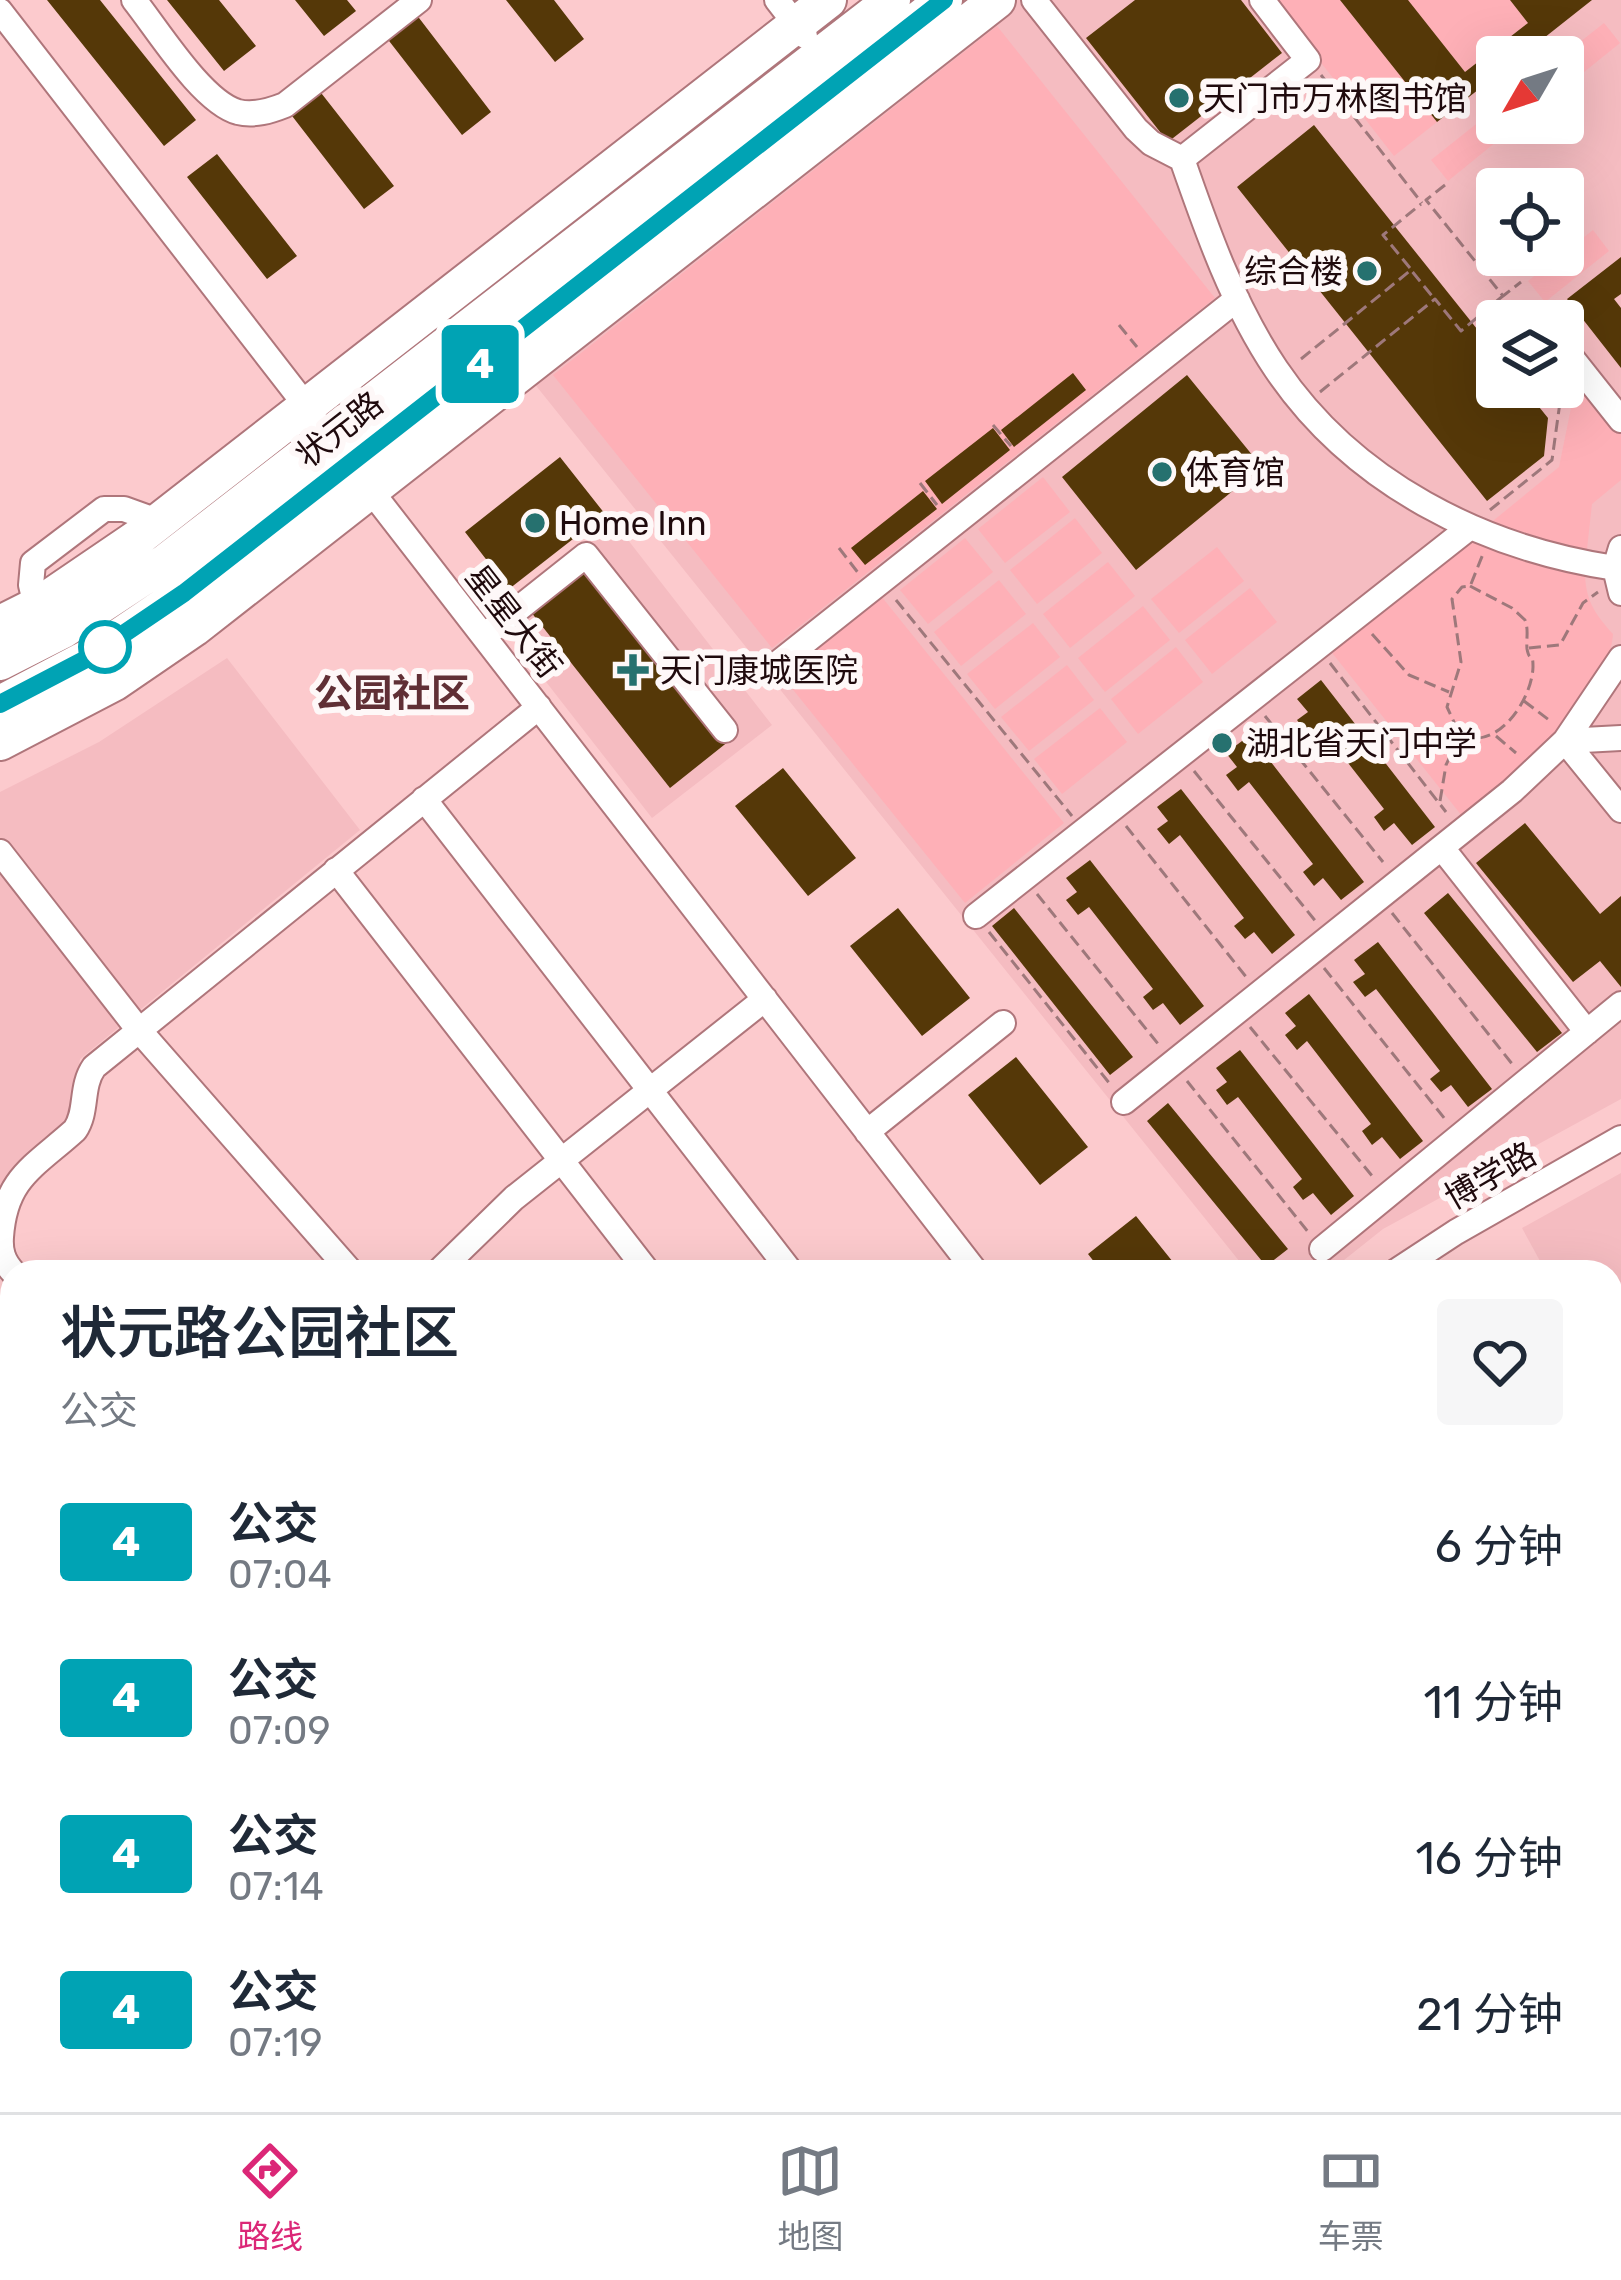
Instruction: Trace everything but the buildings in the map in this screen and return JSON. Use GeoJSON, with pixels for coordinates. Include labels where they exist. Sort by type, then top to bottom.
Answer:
{"type":"FeatureCollection","features":[{"type":"Feature","properties":{"kind":"highway"},"geometry":{"type":"LineString","coordinates":[[0,742],[80,702],[181,638],[340,450],[786,12],[827,0]]}},
{"type":"Feature","properties":{"kind":"highway","name":"状元路"},"geometry":{"type":"LineString","coordinates":[[829,68],[892,0]]}},
{"type":"Feature","properties":{"kind":"highway","name":"状元路"},"geometry":{"type":"LineString","coordinates":[[0,704],[110,644],[184,593],[340,450],[829,68],[944,0]]}},
{"type":"Feature","properties":{"kind":"highway"},"geometry":{"type":"LineString","coordinates":[[0,624],[42,622],[160,521],[340,450],[997,0]]}},
{"type":"Feature","properties":{"kind":"highway","name":"状元路"},"geometry":{"type":"LineString","coordinates":[[0,662],[42,622],[113,598],[203,534],[340,450]]}},
{"type":"Feature","properties":{"kind":"highway"},"geometry":{"type":"LineString","coordinates":[[160,521],[203,534]]}},
{"type":"Feature","properties":{"kind":"highway"},"geometry":{"type":"LineString","coordinates":[[80,702],[110,644]]}},
{"type":"Feature","properties":{"kind":"street"},"geometry":{"type":"LineString","coordinates":[[134,0],[212,98],[238,112],[263,113],[285,105],[419,0]]}},
{"type":"Feature","properties":{"kind":"street"},"geometry":{"type":"LineString","coordinates":[[1034,0],[1136,129],[1182,159],[1210,239],[1238,299],[1281,376],[1340,443],[1389,482],[1480,531],[1535,553],[1618,573]]}},
{"type":"Feature","properties":{"kind":"street"},"geometry":{"type":"LineString","coordinates":[[1182,159],[1308,60],[1262,0]]}},
{"type":"Feature","properties":{"kind":"street","name":"星星大街"},"geometry":{"type":"LineString","coordinates":[[0,11],[967,1260]]}},
{"type":"Feature","properties":{"kind":"street"},"geometry":{"type":"LineString","coordinates":[[786,12],[829,68]]}},
{"type":"Feature","properties":{"kind":"street"},"geometry":{"type":"LineString","coordinates":[[777,664],[1238,299]]}},
{"type":"Feature","properties":{"kind":"street"},"geometry":{"type":"LineString","coordinates":[[1584,373],[1621,420]]}},
{"type":"Feature","properties":{"kind":"street"},"geometry":{"type":"LineString","coordinates":[[976,916],[1357,616],[1480,531]]}},
{"type":"Feature","properties":{"kind":"street"},"geometry":{"type":"LineString","coordinates":[[484,636],[586,555],[725,730]]}},
{"type":"Feature","properties":{"kind":"street"},"geometry":{"type":"LineString","coordinates":[[1124,1102],[1533,772],[1565,741],[1621,658]]}},
{"type":"Feature","properties":{"kind":"street"},"geometry":{"type":"LineString","coordinates":[[4,1260],[0,1247],[9,1192],[82,1120],[86,1078],[138,1029],[539,707]]}},
{"type":"Feature","properties":{"kind":"street"},"geometry":{"type":"LineString","coordinates":[[1565,741],[1621,738]]}},
{"type":"Feature","properties":{"kind":"street"},"geometry":{"type":"LineString","coordinates":[[1565,741],[1621,810]]}},
{"type":"Feature","properties":{"kind":"street"},"geometry":{"type":"LineString","coordinates":[[424,799],[782,1260]]}},
{"type":"Feature","properties":{"kind":"street"},"geometry":{"type":"LineString","coordinates":[[1442,848],[1587,1032]]}},
{"type":"Feature","properties":{"kind":"street"},"geometry":{"type":"LineString","coordinates":[[0,852],[138,1029],[340,1260]]}},
{"type":"Feature","properties":{"kind":"street"},"geometry":{"type":"LineString","coordinates":[[336,870],[639,1260]]}},
{"type":"Feature","properties":{"kind":"street"},"geometry":{"type":"LineString","coordinates":[[450,1260],[514,1198],[765,999]]}},
{"type":"Feature","properties":{"kind":"street"},"geometry":{"type":"LineString","coordinates":[[1322,1250],[1621,1004]]}},
{"type":"Feature","properties":{"kind":"street"},"geometry":{"type":"LineString","coordinates":[[867,1132],[1003,1023]]}},
{"type":"Feature","properties":{"kind":"street","name":"博学路"},"geometry":{"type":"LineString","coordinates":[[1413,1260],[1621,1138]]}},
{"type":"Feature","properties":{"kind":"path"},"geometry":{"type":"LineString","coordinates":[[1308,60],[1504,295]]}},
{"type":"Feature","properties":{"kind":"path"},"geometry":{"type":"LineString","coordinates":[[1445,185],[1383,236],[1461,331],[1521,281]]}},
{"type":"Feature","properties":{"kind":"path"},"geometry":{"type":"LineString","coordinates":[[1281,376],[1412,270]]}},
{"type":"Feature","properties":{"kind":"path"},"geometry":{"type":"LineString","coordinates":[[1304,405],[1435,299]]}},
{"type":"Feature","properties":{"kind":"path"},"geometry":{"type":"LineString","coordinates":[[1119,325],[1153,367]]}},
{"type":"Feature","properties":{"kind":"path"},"geometry":{"type":"LineString","coordinates":[[1470,586],[1480,531],[1552,460],[1559,408]]}},
{"type":"Feature","properties":{"kind":"path"},"geometry":{"type":"LineString","coordinates":[[993,425],[1027,466]]}},
{"type":"Feature","properties":{"kind":"path"},"geometry":{"type":"LineString","coordinates":[[920,483],[953,525]]}},
{"type":"Feature","properties":{"kind":"path"},"geometry":{"type":"LineString","coordinates":[[839,548],[876,585],[1084,831]]}},
{"type":"Feature","properties":{"kind":"path"},"geometry":{"type":"LineString","coordinates":[[1527,648],[1560,645],[1583,603],[1618,573]]}},
{"type":"Feature","properties":{"kind":"path"},"geometry":{"type":"LineString","coordinates":[[1470,586],[1512,608],[1526,620],[1527,648],[1533,671],[1508,723],[1480,739],[1460,735],[1449,717],[1450,693],[1462,662],[1451,599],[1462,587],[1470,586]]}},
{"type":"Feature","properties":{"kind":"path"},"geometry":{"type":"LineString","coordinates":[[1357,616],[1409,676],[1450,693]]}},
{"type":"Feature","properties":{"kind":"path"},"geometry":{"type":"LineString","coordinates":[[1318,647],[1462,832]]}},
{"type":"Feature","properties":{"kind":"path"},"geometry":{"type":"LineString","coordinates":[[1251,699],[1526,1082]]}},
{"type":"Feature","properties":{"kind":"path"},"geometry":{"type":"LineString","coordinates":[[1522,700],[1542,712],[1565,741]]}},
{"type":"Feature","properties":{"kind":"path"},"geometry":{"type":"LineString","coordinates":[[1493,734],[1533,772]]}},
{"type":"Feature","properties":{"kind":"path"},"geometry":{"type":"LineString","coordinates":[[1440,803],[1446,765],[1460,735]]}},
{"type":"Feature","properties":{"kind":"path"},"geometry":{"type":"LineString","coordinates":[[1181,755],[1460,1137]]}},
{"type":"Feature","properties":{"kind":"path"},"geometry":{"type":"LineString","coordinates":[[1112,809],[1260,993]]}},
{"type":"Feature","properties":{"kind":"path"},"geometry":{"type":"LineString","coordinates":[[1025,878],[1322,1250]]}},
{"type":"Feature","properties":{"kind":"path"},"geometry":{"type":"LineString","coordinates":[[976,916],[1124,1102]]}},
{"type":"Feature","properties":{"kind":"path"},"geometry":{"type":"LineString","coordinates":[[1237,1012],[1388,1196]]}},
{"type":"Feature","properties":{"kind":"shaded area","name":"湖北省天门中学"},"geometry":{"type":"Polygon","coordinates":[[[1008,0],[1621,0],[1621,1099],[1383,1229],[1344,1260],[1238,1260],[529,377],[1008,0]]]}},
{"type":"Feature","properties":{"kind":"shaded area"},"geometry":{"type":"Polygon","coordinates":[[[1272,0],[1340,0],[1437,122],[1394,156],[1272,0]]]}},
{"type":"Feature","properties":{"kind":"shaded area"},"geometry":{"type":"Polygon","coordinates":[[[1408,0],[1510,0],[1528,23],[1511,36],[1476,36],[1476,63],[1465,72],[1408,0]]]}},
{"type":"Feature","properties":{"kind":"shaded area"},"geometry":{"type":"Polygon","coordinates":[[[1604,23],[1620,43],[1584,72],[1584,39],[1604,23]]]}},
{"type":"Feature","properties":{"kind":"shaded area"},"geometry":{"type":"Polygon","coordinates":[[[997,26],[1215,298],[772,648],[553,375],[997,26]]]}},
{"type":"Feature","properties":{"kind":"shaded area"},"geometry":{"type":"Polygon","coordinates":[[[1476,124],[1476,144],[1494,144],[1448,181],[1431,160],[1476,124]]]}},
{"type":"Feature","properties":{"kind":"shaded area"},"geometry":{"type":"Polygon","coordinates":[[[1593,230],[1609,251],[1584,271],[1584,237],[1593,230]]]}},
{"type":"Feature","properties":{"kind":"shaded area"},"geometry":{"type":"Polygon","coordinates":[[[1534,276],[1578,276],[1548,300],[1528,281],[1534,276]]]}},
{"type":"Feature","properties":{"kind":"shaded area"},"geometry":{"type":"Polygon","coordinates":[[[1589,390],[1621,431],[1621,480],[1592,504],[1586,558],[1488,525],[1559,467],[1571,408],[1584,408],[1584,394],[1589,390]]]}},
{"type":"Feature","properties":{"kind":"shaded area"},"geometry":{"type":"Polygon","coordinates":[[[1043,477],[1070,512],[1005,563],[978,529],[1043,477]]]}},
{"type":"Feature","properties":{"kind":"shaded area"},"geometry":{"type":"Polygon","coordinates":[[[1075,518],[1102,553],[1037,604],[1010,570],[1075,518]]]}},
{"type":"Feature","properties":{"kind":"shaded area","name":"天门康城医院"},"geometry":{"type":"Polygon","coordinates":[[[614,522],[772,725],[652,818],[494,615],[614,522]]]}},
{"type":"Feature","properties":{"kind":"shaded area"},"geometry":{"type":"Polygon","coordinates":[[[965,538],[993,572],[928,624],[900,590],[965,538]]]}},
{"type":"Feature","properties":{"kind":"shaded area"},"geometry":{"type":"Polygon","coordinates":[[[1471,538],[1585,571],[1592,605],[1613,634],[1608,658],[1577,709],[1466,821],[1329,649],[1471,538]]]}},
{"type":"Feature","properties":{"kind":"shaded area"},"geometry":{"type":"Polygon","coordinates":[[[1217,547],[1244,581],[1179,633],[1151,599],[1217,547]]]}},
{"type":"Feature","properties":{"kind":"shaded area"},"geometry":{"type":"Polygon","coordinates":[[[1108,562],[1135,596],[1070,648],[1043,614],[1108,562]]]}},
{"type":"Feature","properties":{"kind":"shaded area"},"geometry":{"type":"Polygon","coordinates":[[[999,580],[1026,614],[961,666],[934,632],[999,580]]]}},
{"type":"Feature","properties":{"kind":"shaded area"},"geometry":{"type":"Polygon","coordinates":[[[1250,588],[1277,622],[1212,674],[1185,640],[1250,588]]]}},
{"type":"Feature","properties":{"kind":"shaded area"},"geometry":{"type":"Polygon","coordinates":[[[881,596],[1064,823],[965,903],[782,676],[881,596]]]}},
{"type":"Feature","properties":{"kind":"shaded area"},"geometry":{"type":"Polygon","coordinates":[[[1143,606],[1170,640],[1105,692],[1078,658],[1143,606]]]}},
{"type":"Feature","properties":{"kind":"shaded area"},"geometry":{"type":"Polygon","coordinates":[[[1033,623],[1060,657],[995,709],[967,674],[1033,623]]]}},
{"type":"Feature","properties":{"kind":"shaded area"},"geometry":{"type":"Polygon","coordinates":[[[1176,647],[1203,682],[1138,734],[1111,699],[1176,647]]]}},
{"type":"Feature","properties":{"kind":"shaded area"},"geometry":{"type":"Polygon","coordinates":[[[227,658],[360,830],[80,1059],[70,1122],[0,1187],[0,792],[99,742],[227,658]]]}},
{"type":"Feature","properties":{"kind":"shaded area"},"geometry":{"type":"Polygon","coordinates":[[[1067,665],[1094,700],[1029,751],[1001,717],[1067,665]]]}},
{"type":"Feature","properties":{"kind":"shaded area"},"geometry":{"type":"Polygon","coordinates":[[[1100,708],[1127,742],[1062,794],[1034,759],[1100,708]]]}},
{"type":"Feature","properties":{"kind":"shaded area"},"geometry":{"type":"Polygon","coordinates":[[[1621,1173],[1621,1260],[1539,1260],[1522,1228],[1621,1173]]]}},
{"type":"Feature","properties":{"kind":"bus line","name":"4"},"geometry":{"type":"LineString","coordinates":[[0,704],[88,658],[184,593],[944,0]]}},
{"type":"Feature","properties":{"kind":"place","name":"天门市万林图书馆"},"geometry":{"type":"Point","coordinates":[1179,98]}},
{"type":"Feature","properties":{"kind":"place","name":"综合楼"},"geometry":{"type":"Point","coordinates":[1367,271]}},
{"type":"Feature","properties":{"kind":"place","name":"体育馆"},"geometry":{"type":"Point","coordinates":[1162,472]}},
{"type":"Feature","properties":{"kind":"place","name":"Home Inn"},"geometry":{"type":"Point","coordinates":[535,523]}},
{"type":"Feature","properties":{"kind":"place","name":"天门康城医院"},"geometry":{"type":"Point","coordinates":[633,670]}},
{"type":"Feature","properties":{"kind":"place","name":"湖北省天门中学"},"geometry":{"type":"Point","coordinates":[1222,743]}},
{"type":"Feature","properties":{"kind":"district","name":"公园社区"},"geometry":{"type":"Point","coordinates":[392,693]}}]}
